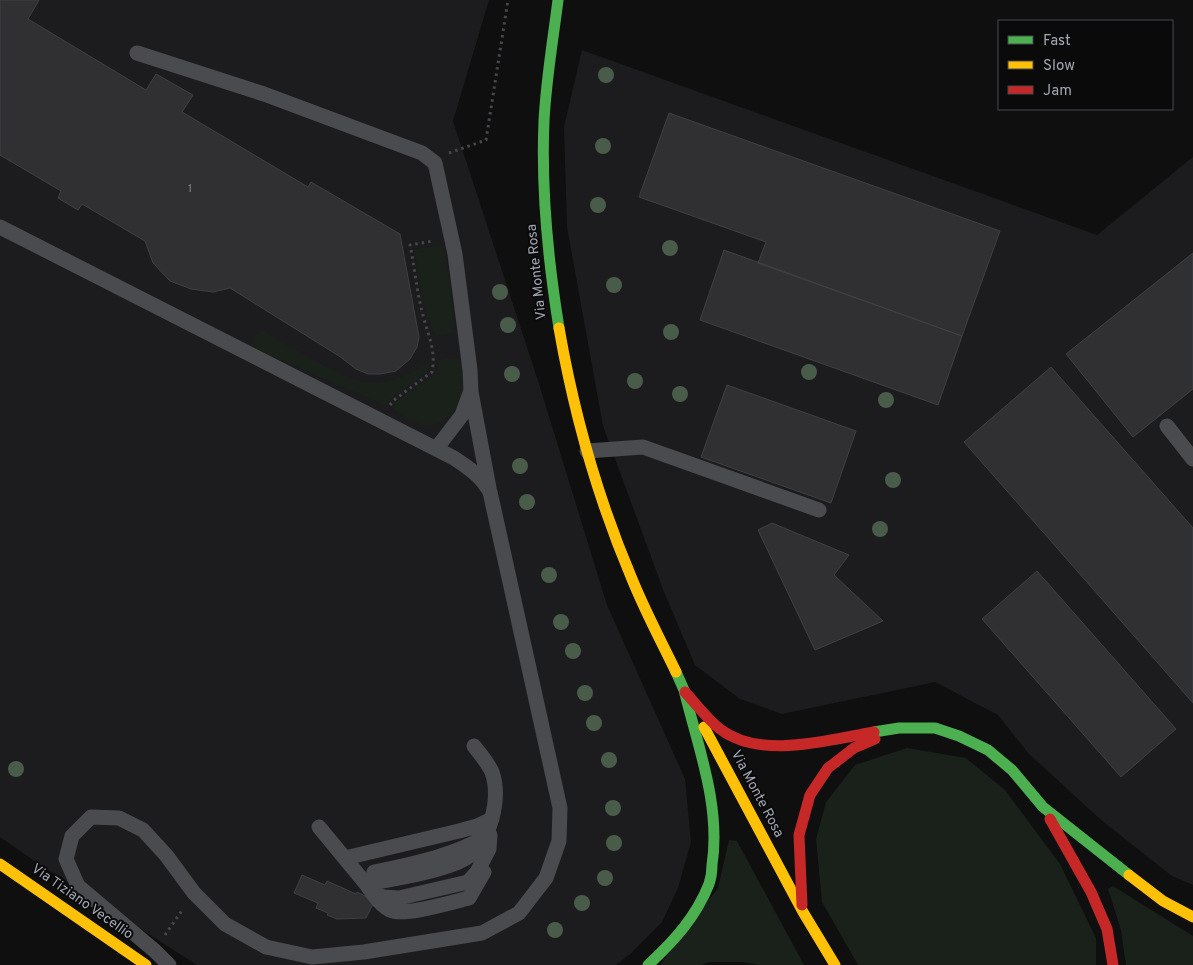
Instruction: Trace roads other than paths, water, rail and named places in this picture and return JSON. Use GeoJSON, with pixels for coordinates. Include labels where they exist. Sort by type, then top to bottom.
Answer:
{"type":"FeatureCollection","features":[{"type":"Feature","properties":{"kind":"main road","name":"Via Monte Rosa"},"geometry":{"type":"LineString","coordinates":[[558,0],[544,120],[544,190],[552,286],[568,380],[587,452],[632,580],[684,690],[803,912],[835,965]]}},
{"type":"Feature","properties":{"kind":"main road"},"geometry":{"type":"LineString","coordinates":[[684,690],[720,729],[746,743],[777,746],[811,743],[899,728],[935,728],[959,736],[988,750],[1012,770],[1043,807],[1091,892],[1107,929],[1113,965]]}},
{"type":"Feature","properties":{"kind":"main road"},"geometry":{"type":"LineString","coordinates":[[648,965],[672,943],[694,915],[710,882],[715,847],[713,806],[684,690]]}},
{"type":"Feature","properties":{"kind":"main road"},"geometry":{"type":"LineString","coordinates":[[803,912],[799,834],[810,795],[828,768],[854,748],[899,728]]}},
{"type":"Feature","properties":{"kind":"main road"},"geometry":{"type":"LineString","coordinates":[[1043,807],[1163,901],[1193,916]]}},
{"type":"Feature","properties":{"kind":"main road","name":"Via Tiziano Vecellio"},"geometry":{"type":"LineString","coordinates":[[0,864],[146,965]]}},
{"type":"Feature","properties":{"kind":"lane"},"geometry":{"type":"LineString","coordinates":[[137,53],[264,94],[413,149],[435,163],[455,254],[470,370],[471,392],[490,492],[560,808],[559,841],[546,878],[519,913],[482,933],[364,952],[312,956],[266,947],[225,924],[194,893],[166,855],[143,830],[119,818],[91,817],[72,836],[66,859],[78,886],[169,965]]}},
{"type":"Feature","properties":{"kind":"lane"},"geometry":{"type":"LineString","coordinates":[[0,227],[454,458],[473,471],[490,492]]}},
{"type":"Feature","properties":{"kind":"lane"},"geometry":{"type":"LineString","coordinates":[[436,449],[462,415],[471,392]]}},
{"type":"Feature","properties":{"kind":"lane"},"geometry":{"type":"LineString","coordinates":[[1167,426],[1193,459]]}},
{"type":"Feature","properties":{"kind":"lane"},"geometry":{"type":"LineString","coordinates":[[587,452],[643,447],[819,510]]}},
{"type":"Feature","properties":{"kind":"lane"},"geometry":{"type":"LineString","coordinates":[[359,875],[394,879],[451,864],[468,857],[478,847],[492,819],[496,792],[491,771],[474,746]]}},
{"type":"Feature","properties":{"kind":"lane"},"geometry":{"type":"LineString","coordinates":[[319,827],[359,875],[383,897],[399,898],[468,882],[477,872],[483,837],[492,819]]}},
{"type":"Feature","properties":{"kind":"lane"},"geometry":{"type":"LineString","coordinates":[[359,875],[460,840],[483,837]]}}]}
